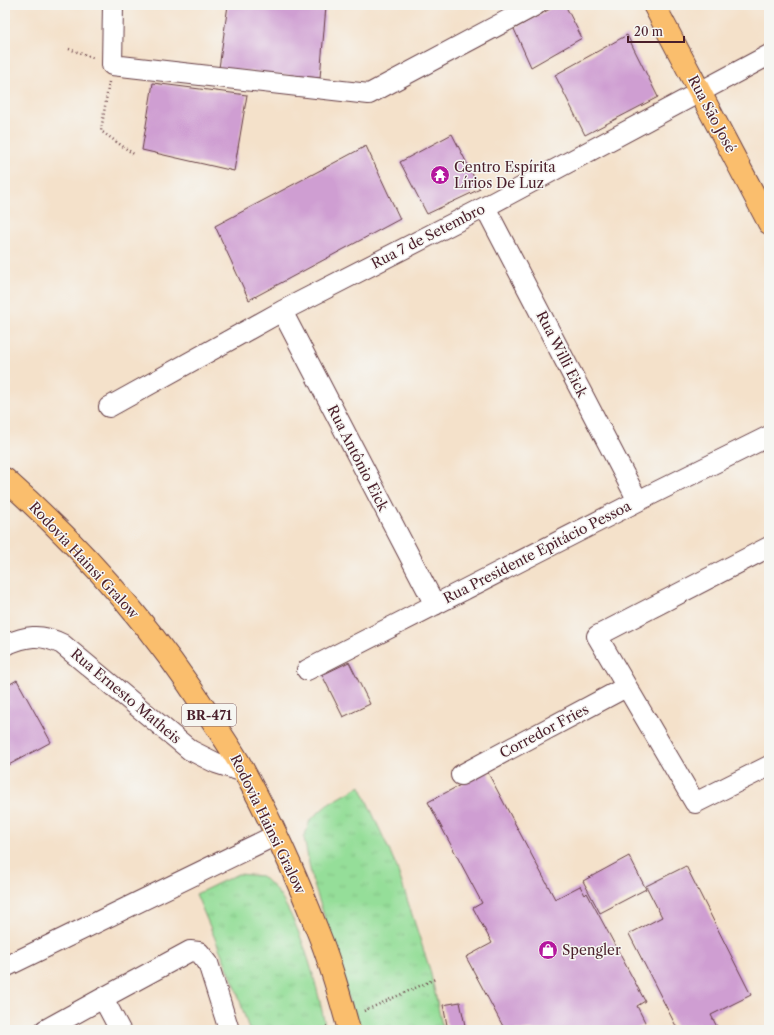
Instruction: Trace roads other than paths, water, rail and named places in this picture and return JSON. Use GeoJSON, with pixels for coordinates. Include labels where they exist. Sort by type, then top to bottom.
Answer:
{"type":"FeatureCollection","features":[{"type":"Feature","properties":{"kind":"main road","name":"Rua São José"},"geometry":{"type":"LineString","coordinates":[[654,5],[769,223]]}},
{"type":"Feature","properties":{"kind":"main road","name":"Rodovia Hainsi Gralow"},"geometry":{"type":"LineString","coordinates":[[5,479],[74,544],[127,603],[155,638],[192,690],[244,772],[276,835],[319,933],[342,1020]]}},
{"type":"Feature","properties":{"kind":"street"},"geometry":{"type":"LineString","coordinates":[[113,5],[112,65],[369,94],[536,5]]}},
{"type":"Feature","properties":{"kind":"street","name":"Rua 7 de Setembro"},"geometry":{"type":"LineString","coordinates":[[109,407],[282,311],[485,207],[769,55]]}},
{"type":"Feature","properties":{"kind":"street","name":"Rua Willi Eick"},"geometry":{"type":"LineString","coordinates":[[485,207],[638,501]]}},
{"type":"Feature","properties":{"kind":"street","name":"Rua Antônio Eick"},"geometry":{"type":"LineString","coordinates":[[282,311],[435,605]]}},
{"type":"Feature","properties":{"kind":"street","name":"Rua Presidente Epitácio Pessoa"},"geometry":{"type":"LineString","coordinates":[[307,670],[638,501],[769,436]]}},
{"type":"Feature","properties":{"kind":"street"},"geometry":{"type":"LineString","coordinates":[[769,547],[597,636],[695,803],[769,766]]}},
{"type":"Feature","properties":{"kind":"street","name":"Rua Ernesto Matheis"},"geometry":{"type":"LineString","coordinates":[[5,645],[32,636],[52,639],[62,644],[190,750],[216,763],[244,772]]}},
{"type":"Feature","properties":{"kind":"street","name":"Corredor Fries"},"geometry":{"type":"LineString","coordinates":[[461,775],[626,687]]}},
{"type":"Feature","properties":{"kind":"street"},"geometry":{"type":"LineString","coordinates":[[5,967],[276,835]]}},
{"type":"Feature","properties":{"kind":"street"},"geometry":{"type":"LineString","coordinates":[[45,1030],[190,951],[199,952],[208,963],[229,1030]]}},
{"type":"Feature","properties":{"kind":"street"},"geometry":{"type":"LineString","coordinates":[[103,998],[120,1030]]}},
{"type":"Feature","properties":{"kind":"place","name":"Centro Espírita Lírios De Luz"},"geometry":{"type":"Point","coordinates":[440,175]}},
{"type":"Feature","properties":{"kind":"place","name":"Spengler"},"geometry":{"type":"Point","coordinates":[548,950]}}]}
